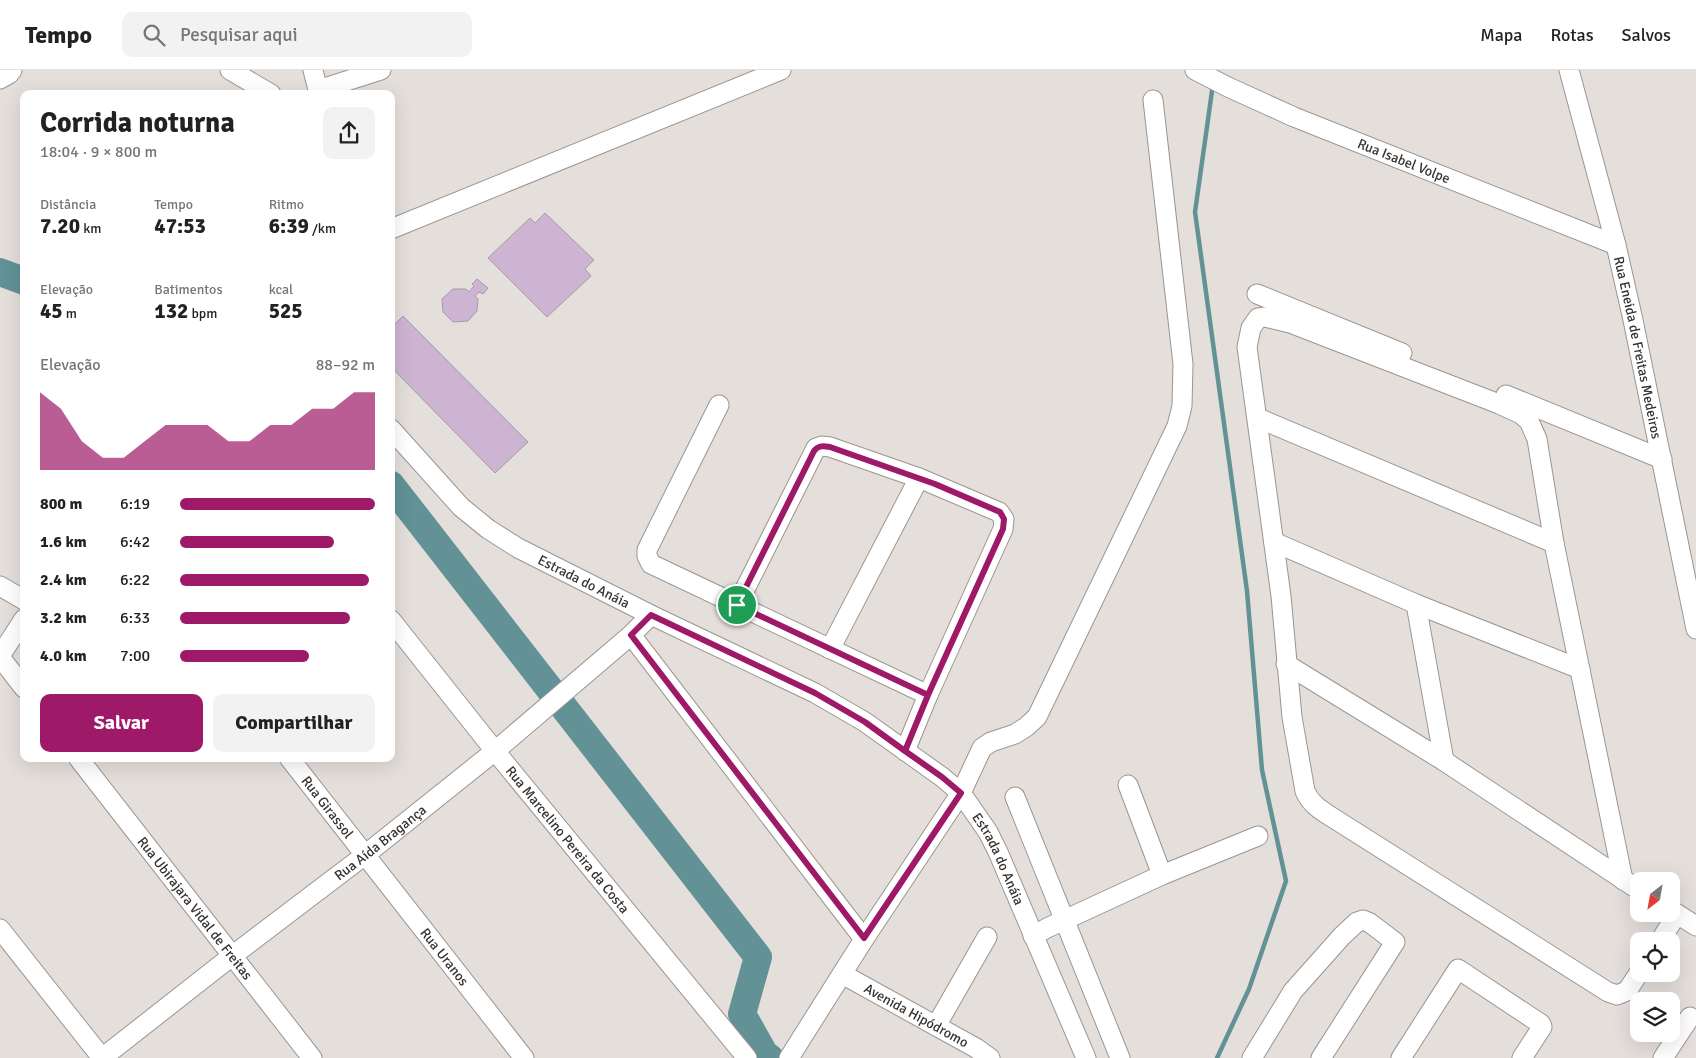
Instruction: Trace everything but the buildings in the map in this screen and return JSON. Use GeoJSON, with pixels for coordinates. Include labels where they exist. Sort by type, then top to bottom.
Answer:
{"type":"FeatureCollection","features":[{"type":"Feature","properties":{"kind":"street"},"geometry":{"type":"LineString","coordinates":[[0,79],[12,70]]}},
{"type":"Feature","properties":{"kind":"street"},"geometry":{"type":"LineString","coordinates":[[230,70],[264,90]]}},
{"type":"Feature","properties":{"kind":"street"},"geometry":{"type":"LineString","coordinates":[[313,70],[318,90]]}},
{"type":"Feature","properties":{"kind":"street"},"geometry":{"type":"LineString","coordinates":[[325,90],[381,70]]}},
{"type":"Feature","properties":{"kind":"street"},"geometry":{"type":"LineString","coordinates":[[395,227],[781,70]]}},
{"type":"Feature","properties":{"kind":"street","name":"Rua Isabel Volpe"},"geometry":{"type":"LineString","coordinates":[[1195,70],[1230,79],[1304,120],[1616,244]]}},
{"type":"Feature","properties":{"kind":"street"},"geometry":{"type":"LineString","coordinates":[[1572,78],[1586,70]]}},
{"type":"Feature","properties":{"kind":"street","name":"Rua Eneida de Freitas Medeiros"},"geometry":{"type":"LineString","coordinates":[[1572,78],[1616,244],[1696,629]]}},
{"type":"Feature","properties":{"kind":"street"},"geometry":{"type":"LineString","coordinates":[[790,1056],[864,938],[961,793],[982,748],[991,742],[1015,734],[1026,727],[1037,716],[1176,426],[1182,406],[1183,364],[1153,100]]}},
{"type":"Feature","properties":{"kind":"street"},"geometry":{"type":"LineString","coordinates":[[1257,294],[1662,459]]}},
{"type":"Feature","properties":{"kind":"street"},"geometry":{"type":"LineString","coordinates":[[1630,881],[1580,669],[1554,543],[1537,439],[1529,421],[1521,414],[1500,404],[1290,323],[1265,317],[1258,318],[1251,328],[1246,346],[1258,418],[1281,596],[1292,717],[1304,791],[1308,799],[1317,808],[1608,992],[1617,995],[1627,991],[1633,982]]}},
{"type":"Feature","properties":{"kind":"street"},"geometry":{"type":"LineString","coordinates":[[719,405],[647,550],[647,556],[651,564],[928,695]]}},
{"type":"Feature","properties":{"kind":"street"},"geometry":{"type":"LineString","coordinates":[[1258,418],[1554,543]]}},
{"type":"Feature","properties":{"kind":"street","name":"Estrada do Anáia"},"geometry":{"type":"LineString","coordinates":[[395,433],[461,507],[488,529],[518,548],[651,615],[815,693],[865,722],[942,777],[961,793],[988,832],[1086,1058]]}},
{"type":"Feature","properties":{"kind":"street"},"geometry":{"type":"LineString","coordinates":[[737,605],[816,448],[822,446],[830,447],[919,478],[1000,512],[1004,519],[1003,529],[928,695],[905,751]]}},
{"type":"Feature","properties":{"kind":"street"},"geometry":{"type":"LineString","coordinates":[[830,649],[919,478]]}},
{"type":"Feature","properties":{"kind":"street"},"geometry":{"type":"LineString","coordinates":[[1274,542],[1416,604],[1580,669]]}},
{"type":"Feature","properties":{"kind":"street"},"geometry":{"type":"LineString","coordinates":[[0,586],[20,598]]}},
{"type":"Feature","properties":{"kind":"street"},"geometry":{"type":"LineString","coordinates":[[1416,604],[1444,761]]}},
{"type":"Feature","properties":{"kind":"street","name":"Rua Aída Bragança"},"geometry":{"type":"LineString","coordinates":[[102,1058],[365,855],[495,751],[631,635],[651,615]]}},
{"type":"Feature","properties":{"kind":"street"},"geometry":{"type":"LineString","coordinates":[[20,625],[0,657],[20,683]]}},
{"type":"Feature","properties":{"kind":"street","name":"Rua Marcelino Pereira da Costa"},"geometry":{"type":"LineString","coordinates":[[395,625],[495,751],[747,1058]]}},
{"type":"Feature","properties":{"kind":"street"},"geometry":{"type":"LineString","coordinates":[[631,635],[864,938]]}},
{"type":"Feature","properties":{"kind":"street"},"geometry":{"type":"LineString","coordinates":[[1286,664],[1444,761],[1630,884]]}},
{"type":"Feature","properties":{"kind":"street","name":"Rua Ubirajara Vidal de Freitas"},"geometry":{"type":"LineString","coordinates":[[81,762],[312,1058]]}},
{"type":"Feature","properties":{"kind":"street","name":"Rua Girassol"},"geometry":{"type":"LineString","coordinates":[[292,762],[365,855]]}},
{"type":"Feature","properties":{"kind":"street"},"geometry":{"type":"LineString","coordinates":[[1128,785],[1162,875]]}},
{"type":"Feature","properties":{"kind":"street"},"geometry":{"type":"LineString","coordinates":[[1015,797],[1120,1058]]}},
{"type":"Feature","properties":{"kind":"street"},"geometry":{"type":"LineString","coordinates":[[1033,936],[1162,875],[1258,836]]}},
{"type":"Feature","properties":{"kind":"street","name":"Rua Uranos"},"geometry":{"type":"LineString","coordinates":[[365,855],[524,1058]]}},
{"type":"Feature","properties":{"kind":"street"},"geometry":{"type":"LineString","coordinates":[[1680,916],[1696,926]]}},
{"type":"Feature","properties":{"kind":"street"},"geometry":{"type":"LineString","coordinates":[[1252,1058],[1293,991],[1342,936],[1357,922],[1363,920],[1395,942],[1321,1058]]}},
{"type":"Feature","properties":{"kind":"street"},"geometry":{"type":"LineString","coordinates":[[0,929],[102,1058]]}},
{"type":"Feature","properties":{"kind":"street"},"geometry":{"type":"LineString","coordinates":[[936,1026],[987,938]]}},
{"type":"Feature","properties":{"kind":"street"},"geometry":{"type":"LineString","coordinates":[[1401,1058],[1458,969],[1541,1024],[1542,1027],[1522,1058]]}},
{"type":"Feature","properties":{"kind":"street","name":"Avenida Hipódromo"},"geometry":{"type":"LineString","coordinates":[[842,974],[976,1048],[990,1058]]}},
{"type":"Feature","properties":{"kind":"street"},"geometry":{"type":"LineString","coordinates":[[1663,1058],[1690,1017]]}},
{"type":"Feature","properties":{"kind":"waterway"},"geometry":{"type":"LineString","coordinates":[[1213,84],[1195,212],[1247,591],[1262,770],[1286,881],[1249,989],[1217,1058]]}},
{"type":"Feature","properties":{"kind":"waterway"},"geometry":{"type":"LineString","coordinates":[[0,272],[20,280]]}},
{"type":"Feature","properties":{"kind":"waterway"},"geometry":{"type":"LineString","coordinates":[[395,490],[758,957],[742,1014],[765,1055],[770,1058]]}},
{"type":"Feature","properties":{"kind":"route"},"geometry":{"type":"LineString","coordinates":[[737,605],[814,451],[822,446],[830,447],[935,484],[1000,512],[1004,519],[1003,529],[928,695],[905,751],[961,793],[864,938],[631,635],[651,615],[815,693],[865,722],[905,751],[928,695],[737,605]]}}]}
